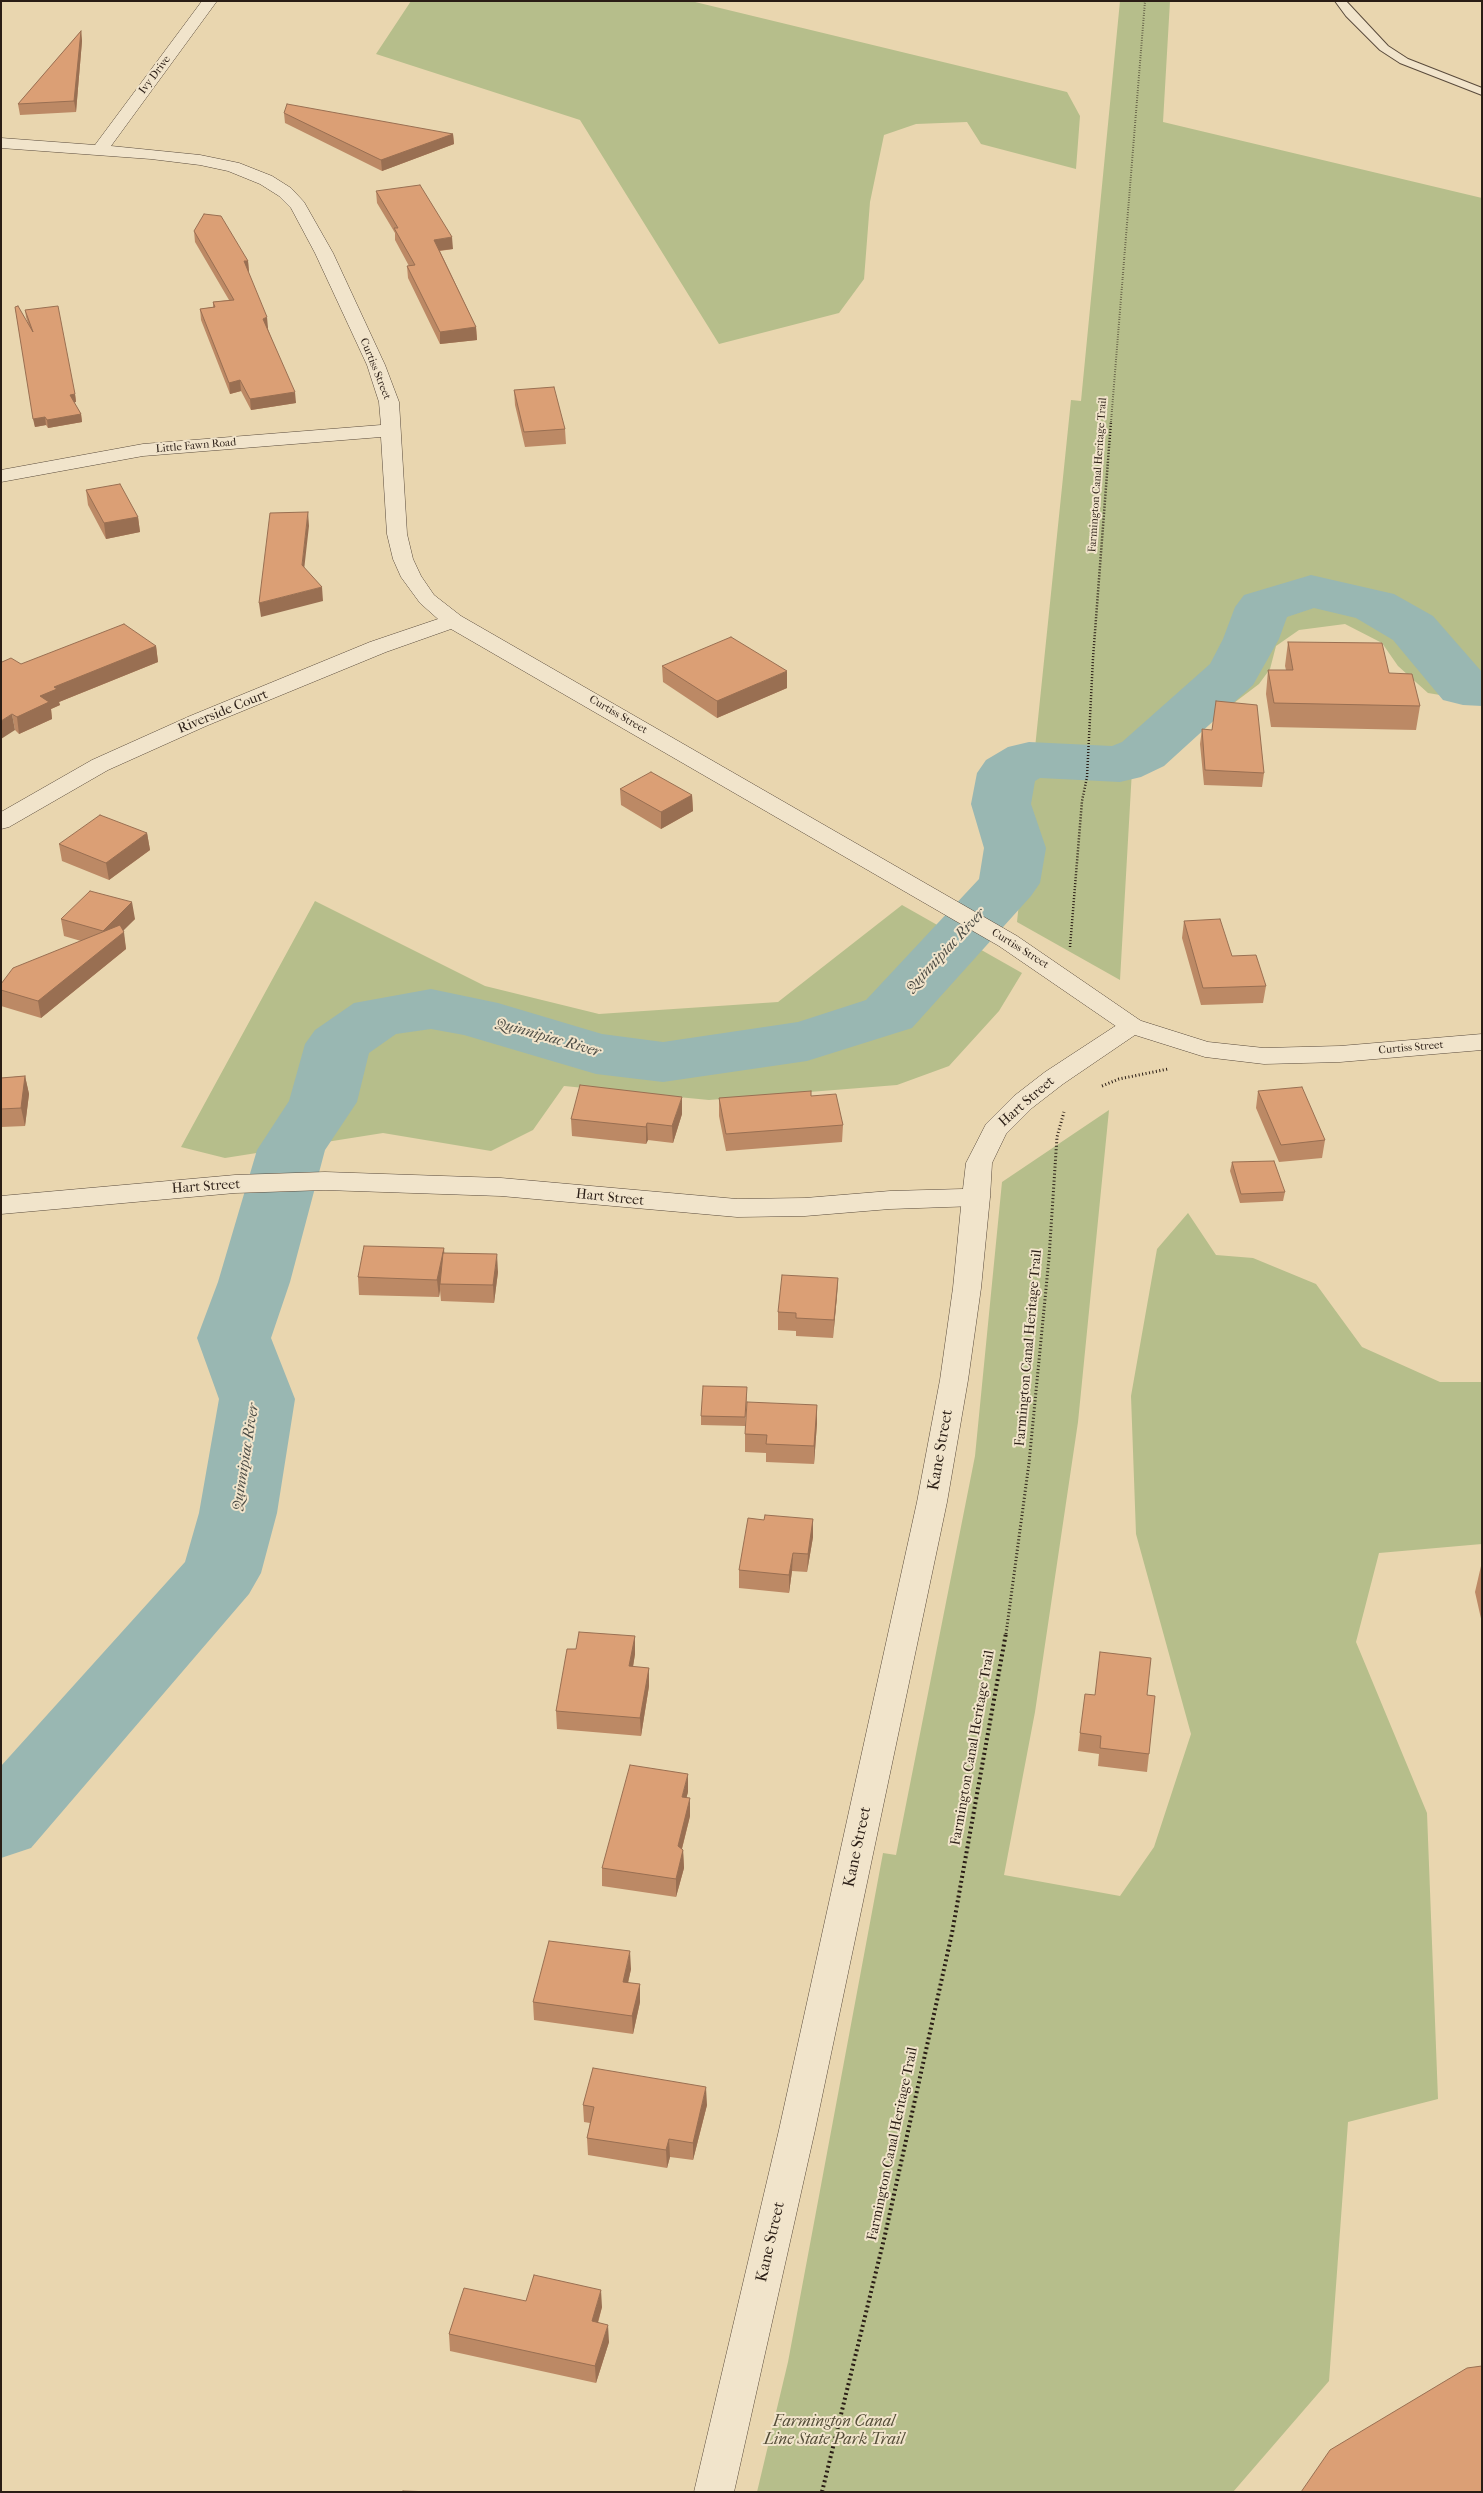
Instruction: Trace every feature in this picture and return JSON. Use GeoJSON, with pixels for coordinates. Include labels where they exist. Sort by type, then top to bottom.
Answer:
{"type":"FeatureCollection","features":[{"type":"Feature","properties":{"kind":"street","name":"Ivy Drive"},"geometry":{"type":"LineString","coordinates":[[100,150],[210,1]]}},
{"type":"Feature","properties":{"kind":"street","name":"Curtiss Street"},"geometry":{"type":"LineString","coordinates":[[1,143],[200,160],[233,167],[266,180],[285,192],[298,206],[324,253],[376,365],[389,402],[397,534],[402,559],[411,577],[426,599],[453,621],[1008,941],[1132,1026],[1205,1048],[1264,1056],[1340,1054],[1482,1042]]}},
{"type":"Feature","properties":{"kind":"street","name":"Little Fawn Road"},"geometry":{"type":"LineString","coordinates":[[1,476],[143,450],[392,430]]}},
{"type":"Feature","properties":{"kind":"street","name":"Riverside Court"},"geometry":{"type":"LineString","coordinates":[[1,822],[100,765],[198,721],[378,647],[453,621]]}},
{"type":"Feature","properties":{"kind":"street","name":"Hart Street"},"geometry":{"type":"LineString","coordinates":[[1,1205],[236,1184],[325,1181],[401,1182],[492,1187],[737,1208],[804,1207],[890,1200],[976,1197],[980,1163],[994,1130],[1023,1102],[1054,1078],[1132,1026]]}},
{"type":"Feature","properties":{"kind":"street","name":"Kane Street"},"geometry":{"type":"LineString","coordinates":[[714,2492],[797,2130],[932,1502],[955,1371],[967,1288],[976,1197]]}},
{"type":"Feature","properties":{"kind":"lane"},"geometry":{"type":"LineString","coordinates":[[1340,1],[1350,14],[1384,48],[1404,60],[1482,92]]}},
{"type":"Feature","properties":{"kind":"path","name":"Farmington Canal Heritage Trail"},"geometry":{"type":"LineString","coordinates":[[1070,951],[1082,802],[1088,777],[1088,753],[1121,288],[1135,146],[1145,1]]}},
{"type":"Feature","properties":{"kind":"path"},"geometry":{"type":"LineString","coordinates":[[1098,1088],[1119,1080],[1158,1073],[1170,1068]]}},
{"type":"Feature","properties":{"kind":"path","name":"Farmington Canal Heritage Trail"},"geometry":{"type":"LineString","coordinates":[[822,2492],[885,2235],[941,1981],[992,1712],[1013,1594],[1029,1464],[1049,1258],[1057,1137],[1063,1113],[1071,1107]]}},
{"type":"Feature","properties":{"kind":"green space"},"geometry":{"type":"Polygon","coordinates":[[[411,1],[691,1],[1067,92],[1080,116],[1076,169],[981,144],[967,122],[916,124],[884,135],[870,202],[864,279],[839,313],[719,344],[580,120],[376,54],[411,1]]]}},
{"type":"Feature","properties":{"kind":"green space"},"geometry":{"type":"Polygon","coordinates":[[[1120,1],[1170,1],[1163,122],[1482,198],[1482,702],[1428,693],[1398,666],[1382,643],[1345,624],[1299,630],[1276,646],[1270,669],[1259,684],[1193,734],[1134,735],[1120,980],[1017,922],[1071,400],[1081,401],[1120,1]]]}},
{"type":"Feature","properties":{"kind":"green space"},"geometry":{"type":"Polygon","coordinates":[[[315,901],[485,986],[599,1014],[778,1002],[902,905],[1022,973],[999,1011],[949,1066],[897,1085],[709,1100],[564,1086],[533,1130],[491,1151],[383,1133],[225,1158],[181,1147],[315,901]]]}},
{"type":"Feature","properties":{"kind":"green space","name":"Farmington Canal Line State Park Trail"},"geometry":{"type":"Polygon","coordinates":[[[1109,1110],[1078,1422],[1035,1712],[1004,1875],[1120,1896],[1154,1847],[1191,1734],[1136,1534],[1131,1396],[1157,1249],[1188,1213],[1216,1255],[1253,1258],[1316,1284],[1362,1347],[1440,1382],[1482,1382],[1482,1544],[1379,1553],[1356,1642],[1427,1813],[1438,2099],[1348,2122],[1329,2381],[1233,2492],[757,2492],[788,2362],[883,1853],[896,1855],[975,1456],[1002,1182],[1109,1110]]]}},
{"type":"Feature","properties":{"kind":"building"},"geometry":{"type":"Polygon","coordinates":[[[81,31],[74,101],[18,104],[81,31]]]}},
{"type":"Feature","properties":{"kind":"building"},"geometry":{"type":"Polygon","coordinates":[[[287,104],[453,134],[381,160],[284,113],[287,104]]]}},
{"type":"Feature","properties":{"kind":"building"},"geometry":{"type":"Polygon","coordinates":[[[420,185],[452,237],[434,240],[476,327],[440,332],[407,266],[415,265],[394,228],[398,228],[376,191],[420,185]]]}},
{"type":"Feature","properties":{"kind":"building"},"geometry":{"type":"Polygon","coordinates":[[[204,214],[221,216],[248,261],[244,261],[267,317],[263,319],[295,392],[250,399],[240,380],[229,383],[200,309],[215,307],[213,302],[234,300],[194,231],[204,214]]]}},
{"type":"Feature","properties":{"kind":"building"},"geometry":{"type":"Polygon","coordinates":[[[18,306],[33,332],[25,310],[58,306],[75,394],[70,395],[81,414],[47,420],[45,417],[33,419],[15,307],[18,306]]]}},
{"type":"Feature","properties":{"kind":"building"},"geometry":{"type":"Polygon","coordinates":[[[554,387],[565,429],[524,432],[514,390],[554,387]]]}},
{"type":"Feature","properties":{"kind":"building"},"geometry":{"type":"Polygon","coordinates":[[[120,484],[138,517],[104,523],[86,490],[120,484]]]}},
{"type":"Feature","properties":{"kind":"building"},"geometry":{"type":"Polygon","coordinates":[[[308,512],[302,565],[322,587],[259,603],[270,513],[308,512]]]}},
{"type":"Feature","properties":{"kind":"building"},"geometry":{"type":"Polygon","coordinates":[[[124,624],[156,646],[54,687],[57,689],[40,696],[49,702],[17,717],[12,714],[1,721],[1,661],[11,658],[21,664],[124,624]]]}},
{"type":"Feature","properties":{"kind":"building"},"geometry":{"type":"Polygon","coordinates":[[[731,637],[787,671],[717,701],[662,666],[731,637]]]}},
{"type":"Feature","properties":{"kind":"building"},"geometry":{"type":"Polygon","coordinates":[[[1288,642],[1382,643],[1389,673],[1412,674],[1420,706],[1274,703],[1268,670],[1293,670],[1288,642]]]}},
{"type":"Feature","properties":{"kind":"building"},"geometry":{"type":"Polygon","coordinates":[[[1216,701],[1257,705],[1264,773],[1205,770],[1202,729],[1212,730],[1216,701]]]}},
{"type":"Feature","properties":{"kind":"building"},"geometry":{"type":"Polygon","coordinates":[[[651,772],[692,795],[661,812],[620,789],[651,772]]]}},
{"type":"Feature","properties":{"kind":"building"},"geometry":{"type":"Polygon","coordinates":[[[100,815],[147,833],[106,863],[59,844],[100,815]]]}},
{"type":"Feature","properties":{"kind":"building"},"geometry":{"type":"Polygon","coordinates":[[[90,891],[132,902],[103,931],[61,919],[90,891]]]}},
{"type":"Feature","properties":{"kind":"building"},"geometry":{"type":"Polygon","coordinates":[[[1220,919],[1232,956],[1256,955],[1266,986],[1203,988],[1184,921],[1220,919]]]}},
{"type":"Feature","properties":{"kind":"building"},"geometry":{"type":"Polygon","coordinates":[[[120,925],[124,932],[38,1001],[1,990],[1,984],[13,968],[120,925]]]}},
{"type":"Feature","properties":{"kind":"building"},"geometry":{"type":"Polygon","coordinates":[[[25,1076],[21,1108],[1,1109],[1,1078],[25,1076]]]}},
{"type":"Feature","properties":{"kind":"building"},"geometry":{"type":"Polygon","coordinates":[[[580,1085],[682,1097],[672,1126],[647,1123],[646,1127],[571,1119],[580,1085]]]}},
{"type":"Feature","properties":{"kind":"building"},"geometry":{"type":"Polygon","coordinates":[[[1302,1087],[1325,1140],[1281,1145],[1258,1091],[1302,1087]]]}},
{"type":"Feature","properties":{"kind":"building"},"geometry":{"type":"Polygon","coordinates":[[[811,1091],[811,1096],[836,1094],[843,1125],[726,1134],[719,1098],[811,1091]]]}},
{"type":"Feature","properties":{"kind":"building"},"geometry":{"type":"Polygon","coordinates":[[[1274,1161],[1285,1192],[1241,1194],[1232,1162],[1274,1161]]]}},
{"type":"Feature","properties":{"kind":"building"},"geometry":{"type":"Polygon","coordinates":[[[364,1246],[444,1248],[437,1280],[358,1277],[364,1246]]]}},
{"type":"Feature","properties":{"kind":"building"},"geometry":{"type":"Polygon","coordinates":[[[443,1253],[497,1254],[493,1285],[440,1284],[443,1253]]]}},
{"type":"Feature","properties":{"kind":"building"},"geometry":{"type":"Polygon","coordinates":[[[782,1275],[838,1278],[834,1320],[796,1318],[796,1313],[778,1312],[782,1275]]]}},
{"type":"Feature","properties":{"kind":"building"},"geometry":{"type":"Polygon","coordinates":[[[703,1386],[747,1387],[745,1417],[701,1416],[703,1386]]]}},
{"type":"Feature","properties":{"kind":"building"},"geometry":{"type":"Polygon","coordinates":[[[747,1402],[817,1405],[814,1446],[766,1444],[767,1435],[745,1434],[747,1402]]]}},
{"type":"Feature","properties":{"kind":"building"},"geometry":{"type":"Polygon","coordinates":[[[765,1515],[813,1519],[808,1554],[793,1553],[789,1575],[739,1570],[748,1518],[764,1520],[765,1515]]]}},
{"type":"Feature","properties":{"kind":"building"},"geometry":{"type":"Polygon","coordinates":[[[579,1632],[635,1636],[629,1666],[649,1668],[640,1718],[556,1711],[567,1649],[576,1649],[579,1632]]]}},
{"type":"Feature","properties":{"kind":"building"},"geometry":{"type":"Polygon","coordinates":[[[1100,1652],[1151,1658],[1147,1695],[1155,1696],[1149,1754],[1100,1748],[1101,1736],[1080,1733],[1085,1694],[1095,1695],[1100,1652]]]}},
{"type":"Feature","properties":{"kind":"building"},"geometry":{"type":"Polygon","coordinates":[[[630,1765],[688,1774],[682,1797],[690,1798],[678,1846],[683,1850],[676,1879],[602,1868],[630,1765]]]}},
{"type":"Feature","properties":{"kind":"building"},"geometry":{"type":"Polygon","coordinates":[[[549,1941],[630,1951],[623,1982],[640,1984],[632,2016],[533,2002],[549,1941]]]}},
{"type":"Feature","properties":{"kind":"building"},"geometry":{"type":"Polygon","coordinates":[[[593,2068],[706,2087],[693,2143],[669,2139],[666,2150],[587,2138],[594,2107],[583,2105],[593,2068]]]}},
{"type":"Feature","properties":{"kind":"building"},"geometry":{"type":"Polygon","coordinates":[[[534,2275],[601,2290],[592,2321],[608,2325],[595,2366],[449,2334],[464,2288],[526,2301],[534,2275]]]}},
{"type":"Feature","properties":{"kind":"building"},"geometry":{"type":"Polygon","coordinates":[[[1482,2366],[1482,2492],[1301,2492],[1330,2450],[1467,2368],[1482,2366]]]}},
{"type":"Feature","properties":{"kind":"waterway","name":"Quinnipiac River"},"geometry":{"type":"LineString","coordinates":[[1,1824],[221,1573],[238,1513],[257,1399],[234,1338],[254,1282],[291,1150],[323,1102],[338,1044],[377,1017],[431,1009],[475,1017],[596,1054],[663,1062],[807,1041],[889,1014],[1009,883],[1015,848],[1001,804],[1007,773],[1029,760],[1120,764],[1143,754],[1233,673],[1251,639],[1263,607],[1311,591],[1375,606],[1413,628],[1463,688],[1482,689]]}}]}
